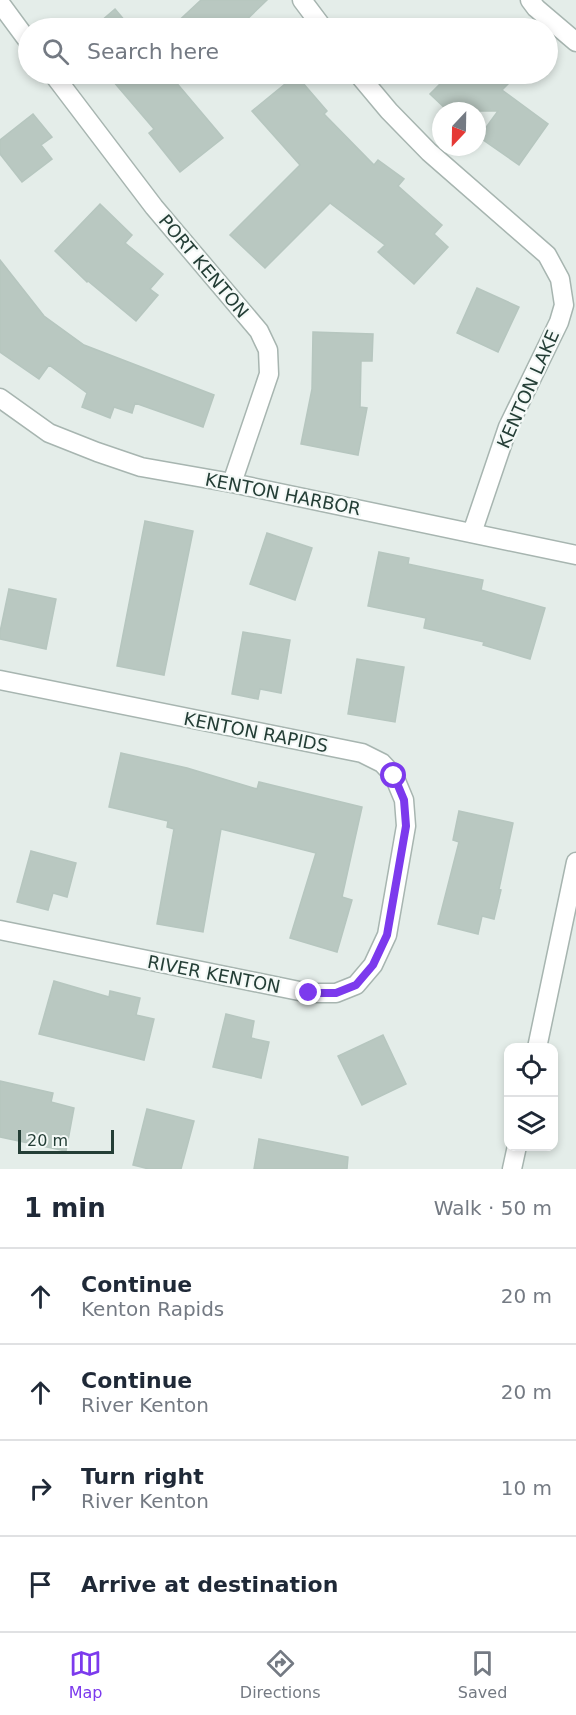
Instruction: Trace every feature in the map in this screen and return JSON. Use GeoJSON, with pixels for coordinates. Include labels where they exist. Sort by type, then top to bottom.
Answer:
{"type":"FeatureCollection","features":[{"type":"Feature","properties":{"kind":"street"},"geometry":{"type":"LineString","coordinates":[[302,0],[316,18]]}},
{"type":"Feature","properties":{"kind":"street"},"geometry":{"type":"LineString","coordinates":[[530,0],[548,18]]}},
{"type":"Feature","properties":{"kind":"street"},"geometry":{"type":"LineString","coordinates":[[0,3],[18,27]]}},
{"type":"Feature","properties":{"kind":"street"},"geometry":{"type":"LineString","coordinates":[[558,27],[576,42]]}},
{"type":"Feature","properties":{"kind":"street","name":"PORT KENTON"},"geometry":{"type":"LineString","coordinates":[[61,84],[154,207],[259,331],[268,350],[269,374],[232,483]]}},
{"type":"Feature","properties":{"kind":"street","name":"KENTON LAKE"},"geometry":{"type":"LineString","coordinates":[[366,84],[429,152],[547,255],[560,279],[564,305],[559,321],[508,427],[472,533]]}},
{"type":"Feature","properties":{"kind":"street","name":"KENTON HARBOR"},"geometry":{"type":"LineString","coordinates":[[1,401],[49,433],[141,467],[232,483],[576,555]]}},
{"type":"Feature","properties":{"kind":"street","name":"KENTON RAPIDS"},"geometry":{"type":"LineString","coordinates":[[0,680],[362,753],[382,763],[394,776],[404,800],[406,826],[396,886]]}},
{"type":"Feature","properties":{"kind":"street"},"geometry":{"type":"LineString","coordinates":[[538,1043],[576,862]]}},
{"type":"Feature","properties":{"kind":"street","name":"RIVER KENTON"},"geometry":{"type":"LineString","coordinates":[[0,930],[309,993],[336,993],[356,985],[373,965],[387,935],[396,886]]}},
{"type":"Feature","properties":{"kind":"street"},"geometry":{"type":"LineString","coordinates":[[512,1169],[515,1151]]}},
{"type":"Feature","properties":{"kind":"building"},"geometry":{"type":"Polygon","coordinates":[[[201,0],[267,0],[248,18],[182,18],[201,0]]]}},
{"type":"Feature","properties":{"kind":"building"},"geometry":{"type":"Polygon","coordinates":[[[115,9],[123,18],[105,18],[115,9]]]}},
{"type":"Feature","properties":{"kind":"building"},"geometry":{"type":"Polygon","coordinates":[[[116,84],[177,84],[223,138],[180,172],[149,133],[154,129],[116,84]]]}},
{"type":"Feature","properties":{"kind":"building"},"geometry":{"type":"Polygon","coordinates":[[[285,84],[304,84],[327,111],[324,114],[374,165],[378,160],[404,179],[398,186],[442,225],[434,234],[448,247],[414,284],[378,252],[385,245],[330,203],[265,268],[230,235],[300,165],[252,111],[285,84]]]}},
{"type":"Feature","properties":{"kind":"building"},"geometry":{"type":"Polygon","coordinates":[[[440,84],[508,84],[502,90],[548,124],[519,165],[486,142],[486,127],[498,111],[486,111],[486,102],[438,102],[430,94],[440,84]]]}},
{"type":"Feature","properties":{"kind":"building"},"geometry":{"type":"Polygon","coordinates":[[[33,114],[52,137],[41,145],[52,159],[22,182],[0,154],[0,140],[33,114]]]}},
{"type":"Feature","properties":{"kind":"building"},"geometry":{"type":"Polygon","coordinates":[[[100,204],[132,235],[125,243],[163,274],[150,289],[158,295],[136,321],[87,282],[55,251],[100,204]]]}},
{"type":"Feature","properties":{"kind":"building"},"geometry":{"type":"Polygon","coordinates":[[[0,260],[44,316],[84,345],[214,395],[203,427],[135,403],[132,413],[114,407],[110,418],[82,407],[87,393],[49,365],[39,379],[0,352],[0,260]]]}},
{"type":"Feature","properties":{"kind":"building"},"geometry":{"type":"Polygon","coordinates":[[[477,288],[519,307],[498,352],[457,333],[477,288]]]}},
{"type":"Feature","properties":{"kind":"building"},"geometry":{"type":"Polygon","coordinates":[[[313,332],[373,334],[372,361],[361,361],[360,407],[367,408],[358,455],[301,444],[312,389],[313,332]]]}},
{"type":"Feature","properties":{"kind":"building"},"geometry":{"type":"Polygon","coordinates":[[[145,521],[193,531],[164,675],[117,666],[145,521]]]}},
{"type":"Feature","properties":{"kind":"building"},"geometry":{"type":"Polygon","coordinates":[[[267,533],[312,548],[295,600],[250,584],[267,533]]]}},
{"type":"Feature","properties":{"kind":"building"},"geometry":{"type":"Polygon","coordinates":[[[379,552],[409,558],[408,564],[483,580],[481,590],[545,608],[530,659],[483,645],[484,642],[424,628],[426,618],[368,606],[379,552]]]}},
{"type":"Feature","properties":{"kind":"building"},"geometry":{"type":"Polygon","coordinates":[[[9,589],[56,599],[46,649],[0,639],[9,589]]]}},
{"type":"Feature","properties":{"kind":"building"},"geometry":{"type":"Polygon","coordinates":[[[243,632],[290,640],[281,693],[260,689],[258,699],[232,694],[243,632]]]}},
{"type":"Feature","properties":{"kind":"building"},"geometry":{"type":"Polygon","coordinates":[[[357,659],[404,667],[395,722],[348,714],[357,659]]]}},
{"type":"Feature","properties":{"kind":"building"},"geometry":{"type":"Polygon","coordinates":[[[121,753],[187,768],[257,789],[259,782],[362,807],[342,897],[352,900],[337,952],[290,938],[316,853],[221,829],[203,932],[157,924],[174,829],[167,827],[168,821],[109,807],[121,753]]]}},
{"type":"Feature","properties":{"kind":"building"},"geometry":{"type":"Polygon","coordinates":[[[459,811],[513,823],[494,919],[482,916],[478,934],[438,924],[459,842],[453,840],[459,811]]]}},
{"type":"Feature","properties":{"kind":"building"},"geometry":{"type":"Polygon","coordinates":[[[31,851],[76,863],[67,897],[53,893],[48,910],[17,902],[31,851]]]}},
{"type":"Feature","properties":{"kind":"building"},"geometry":{"type":"Polygon","coordinates":[[[54,981],[109,997],[110,991],[140,998],[136,1015],[154,1019],[144,1060],[39,1034],[54,981]]]}},
{"type":"Feature","properties":{"kind":"building"},"geometry":{"type":"Polygon","coordinates":[[[226,1014],[254,1021],[251,1038],[269,1042],[261,1078],[213,1067],[226,1014]]]}},
{"type":"Feature","properties":{"kind":"building"},"geometry":{"type":"Polygon","coordinates":[[[383,1035],[406,1084],[362,1105],[338,1056],[383,1035]]]}},
{"type":"Feature","properties":{"kind":"building"},"geometry":{"type":"Polygon","coordinates":[[[0,1081],[53,1093],[51,1102],[74,1108],[66,1151],[0,1137],[0,1081]]]}},
{"type":"Feature","properties":{"kind":"building"},"geometry":{"type":"Polygon","coordinates":[[[147,1109],[194,1121],[181,1169],[149,1169],[133,1165],[147,1109]]]}},
{"type":"Feature","properties":{"kind":"building"},"geometry":{"type":"Polygon","coordinates":[[[259,1139],[348,1157],[347,1169],[254,1169],[259,1139]]]}},
{"type":"Feature","properties":{"kind":"route"},"geometry":{"type":"LineString","coordinates":[[309,993],[336,993],[356,985],[373,965],[387,935],[406,826],[404,800],[394,776]]}}]}
